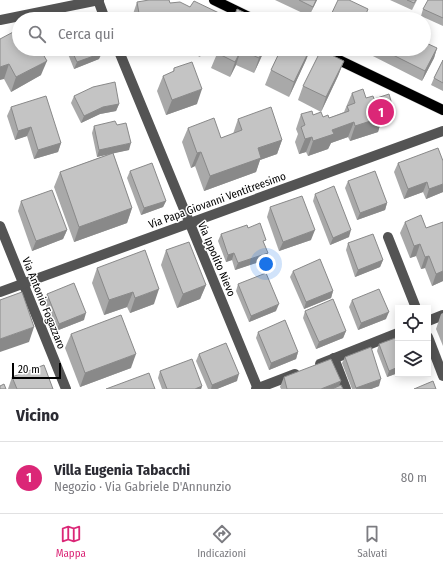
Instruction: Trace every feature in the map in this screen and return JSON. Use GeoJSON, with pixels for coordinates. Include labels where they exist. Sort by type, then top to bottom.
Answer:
{"type":"FeatureCollection","features":[{"type":"Feature","properties":{"kind":"main road"},"geometry":{"type":"LineString","coordinates":[[214,0],[239,12]]}},
{"type":"Feature","properties":{"kind":"main road"},"geometry":{"type":"LineString","coordinates":[[331,56],[443,110]]}},
{"type":"Feature","properties":{"kind":"street"},"geometry":{"type":"LineString","coordinates":[[39,12],[98,0],[102,12]]}},
{"type":"Feature","properties":{"kind":"street"},"geometry":{"type":"LineString","coordinates":[[0,20],[12,18]]}},
{"type":"Feature","properties":{"kind":"street","name":"Via Ippolito Nievo"},"geometry":{"type":"LineString","coordinates":[[121,56],[258,389]]}},
{"type":"Feature","properties":{"kind":"street","name":"Via Papa Giovanni Ventitreesimo"},"geometry":{"type":"LineString","coordinates":[[0,292],[443,131]]}},
{"type":"Feature","properties":{"kind":"street","name":"Via Antonio Fogazzaro"},"geometry":{"type":"LineString","coordinates":[[0,226],[66,389]]}},
{"type":"Feature","properties":{"kind":"street"},"geometry":{"type":"LineString","coordinates":[[388,237],[415,305]]}},
{"type":"Feature","properties":{"kind":"street"},"geometry":{"type":"LineString","coordinates":[[431,320],[443,315]]}},
{"type":"Feature","properties":{"kind":"street"},"geometry":{"type":"LineString","coordinates":[[258,389],[395,334]]}},
{"type":"Feature","properties":{"kind":"street"},"geometry":{"type":"LineString","coordinates":[[430,341],[443,376]]}},
{"type":"Feature","properties":{"kind":"street"},"geometry":{"type":"LineString","coordinates":[[334,358],[346,389]]}},
{"type":"Feature","properties":{"kind":"building"},"geometry":{"type":"Polygon","coordinates":[[[149,0],[169,0],[170,3],[180,2],[190,7],[194,1],[217,12],[139,12],[137,2],[149,0]]]}},
{"type":"Feature","properties":{"kind":"building"},"geometry":{"type":"Polygon","coordinates":[[[299,0],[316,0],[313,7],[299,0]]]}},
{"type":"Feature","properties":{"kind":"building"},"geometry":{"type":"Polygon","coordinates":[[[338,0],[349,0],[368,9],[367,12],[332,12],[338,0]]]}},
{"type":"Feature","properties":{"kind":"building"},"geometry":{"type":"Polygon","coordinates":[[[407,0],[416,0],[414,3],[407,0]]]}},
{"type":"Feature","properties":{"kind":"building"},"geometry":{"type":"Polygon","coordinates":[[[428,0],[443,0],[443,18],[431,12],[423,9],[428,0]]]}},
{"type":"Feature","properties":{"kind":"building"},"geometry":{"type":"Polygon","coordinates":[[[237,9],[243,12],[236,12],[237,9]]]}},
{"type":"Feature","properties":{"kind":"building"},"geometry":{"type":"Polygon","coordinates":[[[12,33],[12,56],[44,56],[47,61],[16,77],[9,64],[0,67],[0,39],[12,33]]]}},
{"type":"Feature","properties":{"kind":"building"},"geometry":{"type":"Polygon","coordinates":[[[431,45],[437,48],[425,71],[395,56],[431,56],[431,45]]]}},
{"type":"Feature","properties":{"kind":"building"},"geometry":{"type":"Polygon","coordinates":[[[74,56],[94,56],[77,62],[74,56]]]}},
{"type":"Feature","properties":{"kind":"building"},"geometry":{"type":"Polygon","coordinates":[[[223,56],[238,56],[235,62],[223,56]]]}},
{"type":"Feature","properties":{"kind":"building"},"geometry":{"type":"Polygon","coordinates":[[[278,56],[307,56],[294,82],[271,70],[278,56]]]}},
{"type":"Feature","properties":{"kind":"building"},"geometry":{"type":"Polygon","coordinates":[[[318,56],[334,56],[344,61],[326,97],[303,86],[318,56]]]}},
{"type":"Feature","properties":{"kind":"building"},"geometry":{"type":"Polygon","coordinates":[[[443,60],[443,83],[434,78],[443,60]]]}},
{"type":"Feature","properties":{"kind":"building"},"geometry":{"type":"Polygon","coordinates":[[[192,62],[202,89],[172,100],[163,76],[174,71],[174,68],[192,62]]]}},
{"type":"Feature","properties":{"kind":"building"},"geometry":{"type":"Polygon","coordinates":[[[115,82],[119,104],[103,107],[84,116],[74,96],[93,87],[115,82]]]}},
{"type":"Feature","properties":{"kind":"building"},"geometry":{"type":"Polygon","coordinates":[[[363,89],[366,98],[373,96],[374,99],[389,94],[393,108],[382,112],[383,117],[355,126],[354,122],[332,130],[334,134],[313,141],[312,137],[305,139],[301,127],[305,125],[301,114],[312,111],[313,115],[321,112],[323,117],[328,115],[329,118],[349,111],[347,106],[355,103],[352,93],[363,89]]]}},
{"type":"Feature","properties":{"kind":"building"},"geometry":{"type":"Polygon","coordinates":[[[46,96],[61,143],[38,150],[31,127],[18,131],[11,107],[46,96]]]}},
{"type":"Feature","properties":{"kind":"building"},"geometry":{"type":"Polygon","coordinates":[[[271,107],[282,140],[258,148],[261,158],[210,176],[201,152],[197,153],[188,128],[214,118],[221,138],[242,130],[238,119],[271,107]]]}},
{"type":"Feature","properties":{"kind":"building"},"geometry":{"type":"Polygon","coordinates":[[[115,121],[117,125],[126,123],[131,143],[99,150],[94,126],[115,121]]]}},
{"type":"Feature","properties":{"kind":"building"},"geometry":{"type":"Polygon","coordinates":[[[438,148],[443,161],[443,184],[429,189],[427,182],[408,189],[398,163],[438,148]]]}},
{"type":"Feature","properties":{"kind":"building"},"geometry":{"type":"Polygon","coordinates":[[[113,153],[132,208],[79,227],[60,172],[113,153]]]}},
{"type":"Feature","properties":{"kind":"building"},"geometry":{"type":"Polygon","coordinates":[[[152,163],[166,201],[144,208],[130,171],[152,163]]]}},
{"type":"Feature","properties":{"kind":"building"},"geometry":{"type":"Polygon","coordinates":[[[375,171],[387,203],[360,213],[348,181],[375,171]]]}},
{"type":"Feature","properties":{"kind":"building"},"geometry":{"type":"Polygon","coordinates":[[[334,186],[351,230],[333,238],[315,194],[334,186]]]}},
{"type":"Feature","properties":{"kind":"building"},"geometry":{"type":"Polygon","coordinates":[[[52,190],[67,230],[36,241],[21,201],[52,190]]]}},
{"type":"Feature","properties":{"kind":"building"},"geometry":{"type":"Polygon","coordinates":[[[302,196],[315,230],[283,242],[270,207],[302,196]]]}},
{"type":"Feature","properties":{"kind":"building"},"geometry":{"type":"Polygon","coordinates":[[[421,215],[426,228],[443,222],[443,271],[436,274],[429,256],[425,257],[420,244],[414,246],[405,222],[421,215]]]}},
{"type":"Feature","properties":{"kind":"building"},"geometry":{"type":"Polygon","coordinates":[[[260,223],[266,240],[263,241],[268,253],[238,263],[234,253],[228,255],[221,234],[247,225],[248,228],[260,223]]]}},
{"type":"Feature","properties":{"kind":"building"},"geometry":{"type":"Polygon","coordinates":[[[373,234],[383,260],[358,270],[348,243],[373,234]]]}},
{"type":"Feature","properties":{"kind":"building"},"geometry":{"type":"Polygon","coordinates":[[[189,242],[206,285],[183,294],[166,250],[189,242]]]}},
{"type":"Feature","properties":{"kind":"building"},"geometry":{"type":"Polygon","coordinates":[[[145,250],[159,289],[135,298],[133,292],[109,300],[97,268],[145,250]]]}},
{"type":"Feature","properties":{"kind":"building"},"geometry":{"type":"Polygon","coordinates":[[[320,259],[333,291],[306,302],[293,271],[320,259]]]}},
{"type":"Feature","properties":{"kind":"building"},"geometry":{"type":"Polygon","coordinates":[[[266,273],[279,304],[251,316],[238,284],[266,273]]]}},
{"type":"Feature","properties":{"kind":"building"},"geometry":{"type":"Polygon","coordinates":[[[74,283],[86,313],[59,324],[47,294],[74,283]]]}},
{"type":"Feature","properties":{"kind":"building"},"geometry":{"type":"Polygon","coordinates":[[[379,289],[389,312],[361,323],[352,300],[379,289]]]}},
{"type":"Feature","properties":{"kind":"building"},"geometry":{"type":"Polygon","coordinates":[[[22,292],[34,327],[0,339],[0,300],[22,292]]]}},
{"type":"Feature","properties":{"kind":"building"},"geometry":{"type":"Polygon","coordinates":[[[333,299],[346,331],[319,342],[305,311],[333,299]]]}},
{"type":"Feature","properties":{"kind":"building"},"geometry":{"type":"Polygon","coordinates":[[[121,315],[136,354],[85,373],[71,334],[121,315]]]}},
{"type":"Feature","properties":{"kind":"building"},"geometry":{"type":"Polygon","coordinates":[[[285,320],[298,352],[271,363],[258,332],[285,320]]]}},
{"type":"Feature","properties":{"kind":"building"},"geometry":{"type":"Polygon","coordinates":[[[395,338],[395,368],[389,371],[379,344],[395,338]]]}},
{"type":"Feature","properties":{"kind":"building"},"geometry":{"type":"Polygon","coordinates":[[[226,343],[239,374],[212,385],[199,354],[226,343]]]}},
{"type":"Feature","properties":{"kind":"building"},"geometry":{"type":"Polygon","coordinates":[[[371,347],[381,379],[356,388],[345,357],[371,347]]]}},
{"type":"Feature","properties":{"kind":"building"},"geometry":{"type":"Polygon","coordinates":[[[192,359],[202,386],[195,389],[167,389],[160,371],[192,359]]]}},
{"type":"Feature","properties":{"kind":"building"},"geometry":{"type":"Polygon","coordinates":[[[331,359],[341,381],[321,389],[287,389],[284,377],[331,359]]]}},
{"type":"Feature","properties":{"kind":"building"},"geometry":{"type":"Polygon","coordinates":[[[44,365],[53,389],[17,389],[12,377],[44,365]]]}},
{"type":"Feature","properties":{"kind":"building"},"geometry":{"type":"Polygon","coordinates":[[[149,373],[155,389],[106,389],[149,373]]]}},
{"type":"Feature","properties":{"kind":"building"},"geometry":{"type":"Polygon","coordinates":[[[433,381],[436,389],[414,389],[433,381]]]}},
{"type":"Feature","properties":{"kind":"building"},"geometry":{"type":"Polygon","coordinates":[[[4,384],[6,389],[0,389],[0,386],[4,384]]]}},
{"type":"Feature","properties":{"kind":"building"},"geometry":{"type":"Polygon","coordinates":[[[341,385],[343,389],[332,389],[341,385]]]}},
{"type":"Feature","properties":{"kind":"place","name":"Villa Eugenia Tabacchi"},"geometry":{"type":"Point","coordinates":[381,112]}}]}
